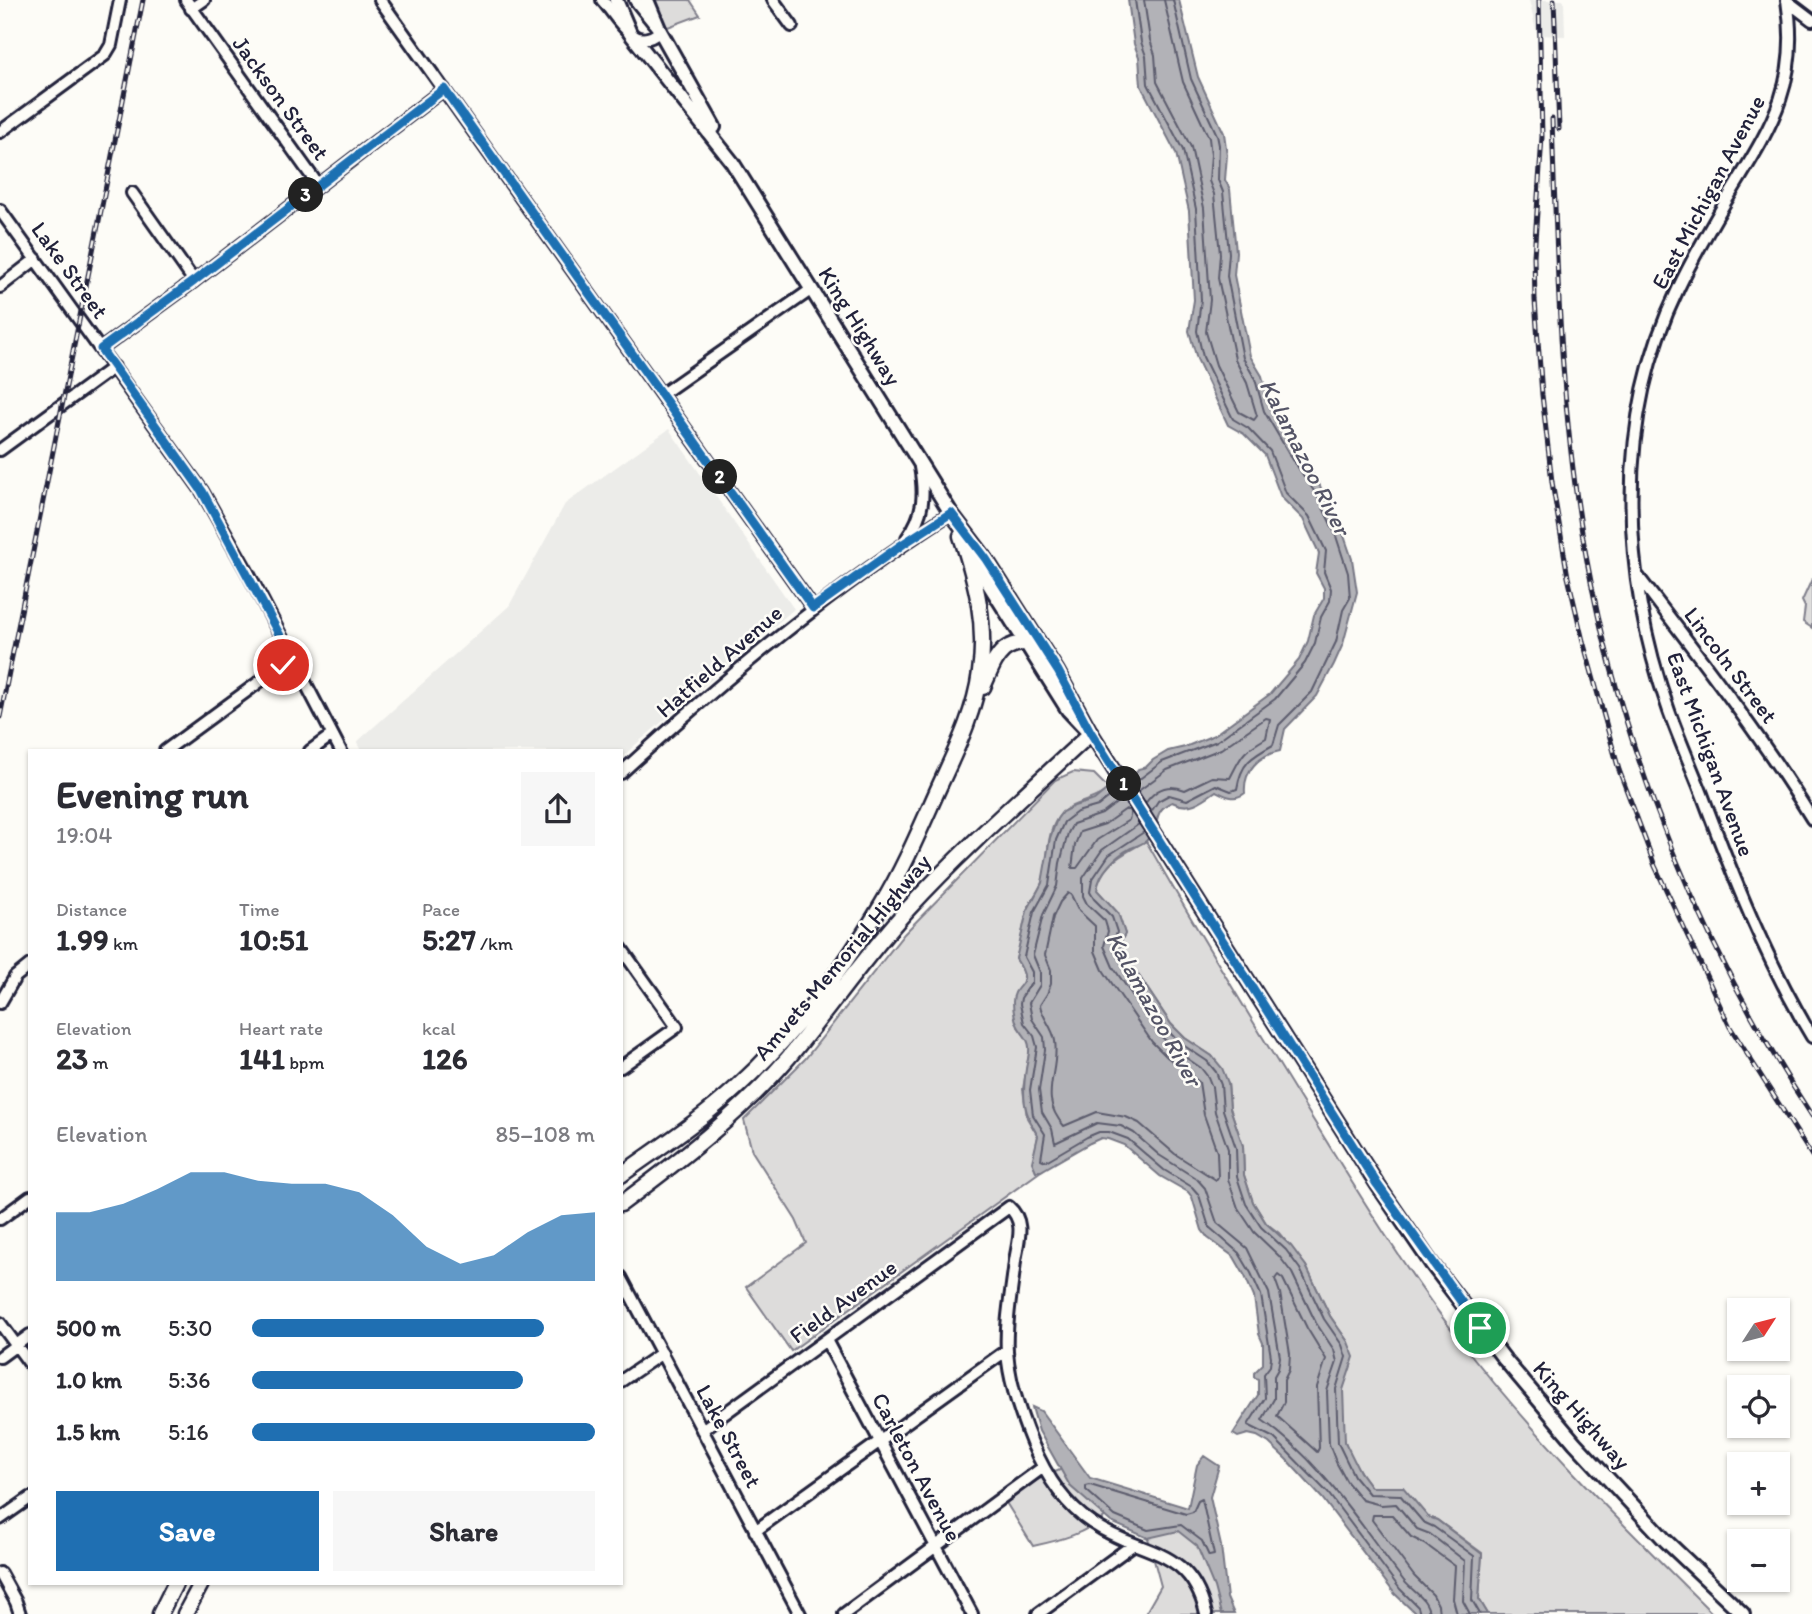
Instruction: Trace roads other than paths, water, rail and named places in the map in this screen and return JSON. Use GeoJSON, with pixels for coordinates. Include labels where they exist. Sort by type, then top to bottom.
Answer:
{"type":"FeatureCollection","features":[{"type":"Feature","properties":{"kind":"highway","name":"Amvets Memorial Highway"},"geometry":{"type":"LineString","coordinates":[[623,1174],[717,1104],[744,1080],[787,1034],[825,987],[883,904],[968,722],[977,691],[982,649],[979,598],[961,536]]}},
{"type":"Feature","properties":{"kind":"highway"},"geometry":{"type":"LineString","coordinates":[[968,722],[996,657],[1007,647],[1031,642]]}},
{"type":"Feature","properties":{"kind":"highway","name":"Amvets Memorial Highway"},"geometry":{"type":"LineString","coordinates":[[623,1203],[721,1125],[765,1082],[788,1058],[882,939],[916,901],[982,833],[1091,733]]}},
{"type":"Feature","properties":{"kind":"highway"},"geometry":{"type":"LineString","coordinates":[[623,1191],[696,1133],[715,1114],[717,1104]]}},
{"type":"Feature","properties":{"kind":"highway"},"geometry":{"type":"LineString","coordinates":[[160,1614],[174,1585]]}},
{"type":"Feature","properties":{"kind":"highway"},"geometry":{"type":"LineString","coordinates":[[185,1614],[200,1585]]}},
{"type":"Feature","properties":{"kind":"main road","name":"King Highway"},"geometry":{"type":"LineString","coordinates":[[616,0],[629,33],[732,162]]}},
{"type":"Feature","properties":{"kind":"main road","name":"King Highway"},"geometry":{"type":"LineString","coordinates":[[647,0],[660,32],[732,162],[951,513],[986,559],[1031,642]]}},
{"type":"Feature","properties":{"kind":"main road","name":"King Highway"},"geometry":{"type":"LineString","coordinates":[[951,513],[961,536],[1031,642],[1058,671],[1091,733],[1377,1184],[1480,1328],[1593,1462],[1666,1541],[1743,1614]]}},
{"type":"Feature","properties":{"kind":"street"},"geometry":{"type":"LineString","coordinates":[[0,132],[105,55],[111,46],[120,0]]}},
{"type":"Feature","properties":{"kind":"street"},"geometry":{"type":"LineString","coordinates":[[189,4],[204,0]]}},
{"type":"Feature","properties":{"kind":"street"},"geometry":{"type":"LineString","coordinates":[[380,0],[813,608]]}},
{"type":"Feature","properties":{"kind":"street"},"geometry":{"type":"LineString","coordinates":[[602,0],[629,33],[645,40],[660,32],[635,0]]}},
{"type":"Feature","properties":{"kind":"street"},"geometry":{"type":"LineString","coordinates":[[773,0],[792,26]]}},
{"type":"Feature","properties":{"kind":"street"},"geometry":{"type":"LineString","coordinates":[[1787,1],[1812,20]]}},
{"type":"Feature","properties":{"kind":"street","name":"East Michigan Avenue"},"geometry":{"type":"LineString","coordinates":[[1787,1],[1790,53],[1784,93],[1770,128],[1678,290],[1655,346],[1632,450],[1631,516],[1635,573],[1653,657],[1669,712],[1731,873],[1780,979],[1812,1037]]}},
{"type":"Feature","properties":{"kind":"street","name":"Jackson Street"},"geometry":{"type":"LineString","coordinates":[[189,4],[318,186]]}},
{"type":"Feature","properties":{"kind":"street"},"geometry":{"type":"LineString","coordinates":[[101,349],[444,89]]}},
{"type":"Feature","properties":{"kind":"street"},"geometry":{"type":"LineString","coordinates":[[132,193],[194,281]]}},
{"type":"Feature","properties":{"kind":"street","name":"Lake Street"},"geometry":{"type":"LineString","coordinates":[[0,210],[202,491],[340,749]]}},
{"type":"Feature","properties":{"kind":"street"},"geometry":{"type":"LineString","coordinates":[[0,287],[36,259]]}},
{"type":"Feature","properties":{"kind":"street"},"geometry":{"type":"LineString","coordinates":[[662,394],[812,289]]}},
{"type":"Feature","properties":{"kind":"street"},"geometry":{"type":"LineString","coordinates":[[0,450],[114,367]]}},
{"type":"Feature","properties":{"kind":"street"},"geometry":{"type":"LineString","coordinates":[[903,544],[918,523],[922,509],[924,493],[919,461]]}},
{"type":"Feature","properties":{"kind":"street","name":"Hatfield Avenue"},"geometry":{"type":"LineString","coordinates":[[623,771],[813,608],[951,513]]}},
{"type":"Feature","properties":{"kind":"street","name":"Lincoln Street"},"geometry":{"type":"LineString","coordinates":[[1635,573],[1724,688],[1812,820]]}},
{"type":"Feature","properties":{"kind":"street"},"geometry":{"type":"LineString","coordinates":[[168,749],[292,658]]}},
{"type":"Feature","properties":{"kind":"street"},"geometry":{"type":"LineString","coordinates":[[313,749],[332,734]]}},
{"type":"Feature","properties":{"kind":"street"},"geometry":{"type":"LineString","coordinates":[[623,951],[677,1027],[623,1067]]}},
{"type":"Feature","properties":{"kind":"street"},"geometry":{"type":"LineString","coordinates":[[0,1003],[15,977],[28,967]]}},
{"type":"Feature","properties":{"kind":"street"},"geometry":{"type":"LineString","coordinates":[[0,1219],[28,1198]]}},
{"type":"Feature","properties":{"kind":"street","name":"Field Avenue"},"geometry":{"type":"LineString","coordinates":[[702,1430],[1009,1207],[1021,1230],[1011,1295],[1007,1350]]}},
{"type":"Feature","properties":{"kind":"street","name":"Lake Street"},"geometry":{"type":"LineString","coordinates":[[623,1281],[800,1614]]}},
{"type":"Feature","properties":{"kind":"street"},"geometry":{"type":"LineString","coordinates":[[0,1323],[28,1361]]}},
{"type":"Feature","properties":{"kind":"street"},"geometry":{"type":"LineString","coordinates":[[0,1357],[28,1336]]}},
{"type":"Feature","properties":{"kind":"street","name":"Carleton Avenue"},"geometry":{"type":"LineString","coordinates":[[825,1340],[972,1614]]}},
{"type":"Feature","properties":{"kind":"street"},"geometry":{"type":"LineString","coordinates":[[755,1531],[1007,1350],[1017,1402],[1042,1468],[1061,1494],[1083,1517],[1105,1531],[1181,1566],[1198,1590],[1206,1614]]}},
{"type":"Feature","properties":{"kind":"street"},"geometry":{"type":"LineString","coordinates":[[623,1380],[662,1353]]}},
{"type":"Feature","properties":{"kind":"street"},"geometry":{"type":"LineString","coordinates":[[844,1614],[1042,1468]]}},
{"type":"Feature","properties":{"kind":"street"},"geometry":{"type":"LineString","coordinates":[[0,1519],[28,1499]]}},
{"type":"Feature","properties":{"kind":"street"},"geometry":{"type":"LineString","coordinates":[[1038,1614],[1135,1544]]}},
{"type":"Feature","properties":{"kind":"street"},"geometry":{"type":"LineString","coordinates":[[0,1573],[20,1614]]}},
{"type":"Feature","properties":{"kind":"water","name":"Kalamazoo River"},"geometry":{"type":"Polygon","coordinates":[[[1128,0],[1179,0],[1198,77],[1224,133],[1227,155],[1225,180],[1230,189],[1236,252],[1234,275],[1250,356],[1262,376],[1270,408],[1297,454],[1316,478],[1342,530],[1352,559],[1357,592],[1343,644],[1317,696],[1285,729],[1280,751],[1265,756],[1254,765],[1247,778],[1245,793],[1234,797],[1216,791],[1195,804],[1184,806],[1172,802],[1165,806],[1151,835],[1114,860],[1101,877],[1097,890],[1118,913],[1125,934],[1120,943],[1127,958],[1171,1024],[1185,1038],[1212,1056],[1222,1068],[1228,1083],[1230,1108],[1243,1146],[1244,1175],[1253,1202],[1266,1223],[1291,1246],[1306,1266],[1330,1316],[1348,1342],[1354,1357],[1343,1390],[1345,1442],[1360,1472],[1371,1487],[1403,1487],[1428,1517],[1437,1520],[1482,1554],[1479,1599],[1488,1614],[1416,1614],[1395,1594],[1322,1498],[1286,1459],[1257,1436],[1248,1434],[1238,1437],[1233,1434],[1258,1395],[1258,1379],[1254,1377],[1254,1373],[1263,1364],[1263,1343],[1259,1334],[1254,1297],[1245,1276],[1234,1257],[1208,1238],[1202,1230],[1188,1192],[1160,1176],[1124,1145],[1108,1139],[1101,1138],[1090,1143],[1041,1171],[1036,1171],[1032,1162],[1038,1136],[1029,1119],[1024,1096],[1029,1050],[1014,1012],[1014,995],[1024,980],[1022,968],[1016,959],[1027,911],[1042,883],[1050,838],[1057,819],[1062,812],[1094,800],[1116,782],[1134,776],[1138,769],[1146,767],[1168,751],[1214,735],[1270,694],[1299,660],[1308,641],[1314,615],[1324,598],[1324,588],[1316,573],[1319,553],[1303,519],[1281,497],[1265,455],[1244,434],[1228,425],[1197,359],[1189,331],[1194,300],[1189,211],[1176,153],[1141,86],[1139,57],[1134,44],[1128,0]]]}},
{"type":"Feature","properties":{"kind":"water"},"geometry":{"type":"Polygon","coordinates":[[[1032,1407],[1041,1411],[1090,1478],[1188,1508],[1197,1465],[1204,1456],[1219,1466],[1210,1497],[1221,1546],[1227,1598],[1234,1614],[1221,1614],[1214,1587],[1197,1546],[1178,1531],[1148,1538],[1111,1522],[1070,1486],[1039,1431],[1032,1407]]]}},
{"type":"Feature","properties":{"kind":"railway"},"geometry":{"type":"LineString","coordinates":[[0,717],[143,0]]}},
{"type":"Feature","properties":{"kind":"railway"},"geometry":{"type":"LineString","coordinates":[[1539,0],[1542,137],[1534,256],[1535,300],[1552,482],[1568,577],[1583,641],[1619,770],[1655,866],[1730,1027],[1812,1156]]}},
{"type":"Feature","properties":{"kind":"railway"},"geometry":{"type":"LineString","coordinates":[[1554,0],[1559,129]]}},
{"type":"Feature","properties":{"kind":"railway"},"geometry":{"type":"LineString","coordinates":[[1552,119],[1558,285],[1571,451],[1587,561],[1622,707],[1645,779],[1702,919],[1736,987],[1812,1116]]}}]}
